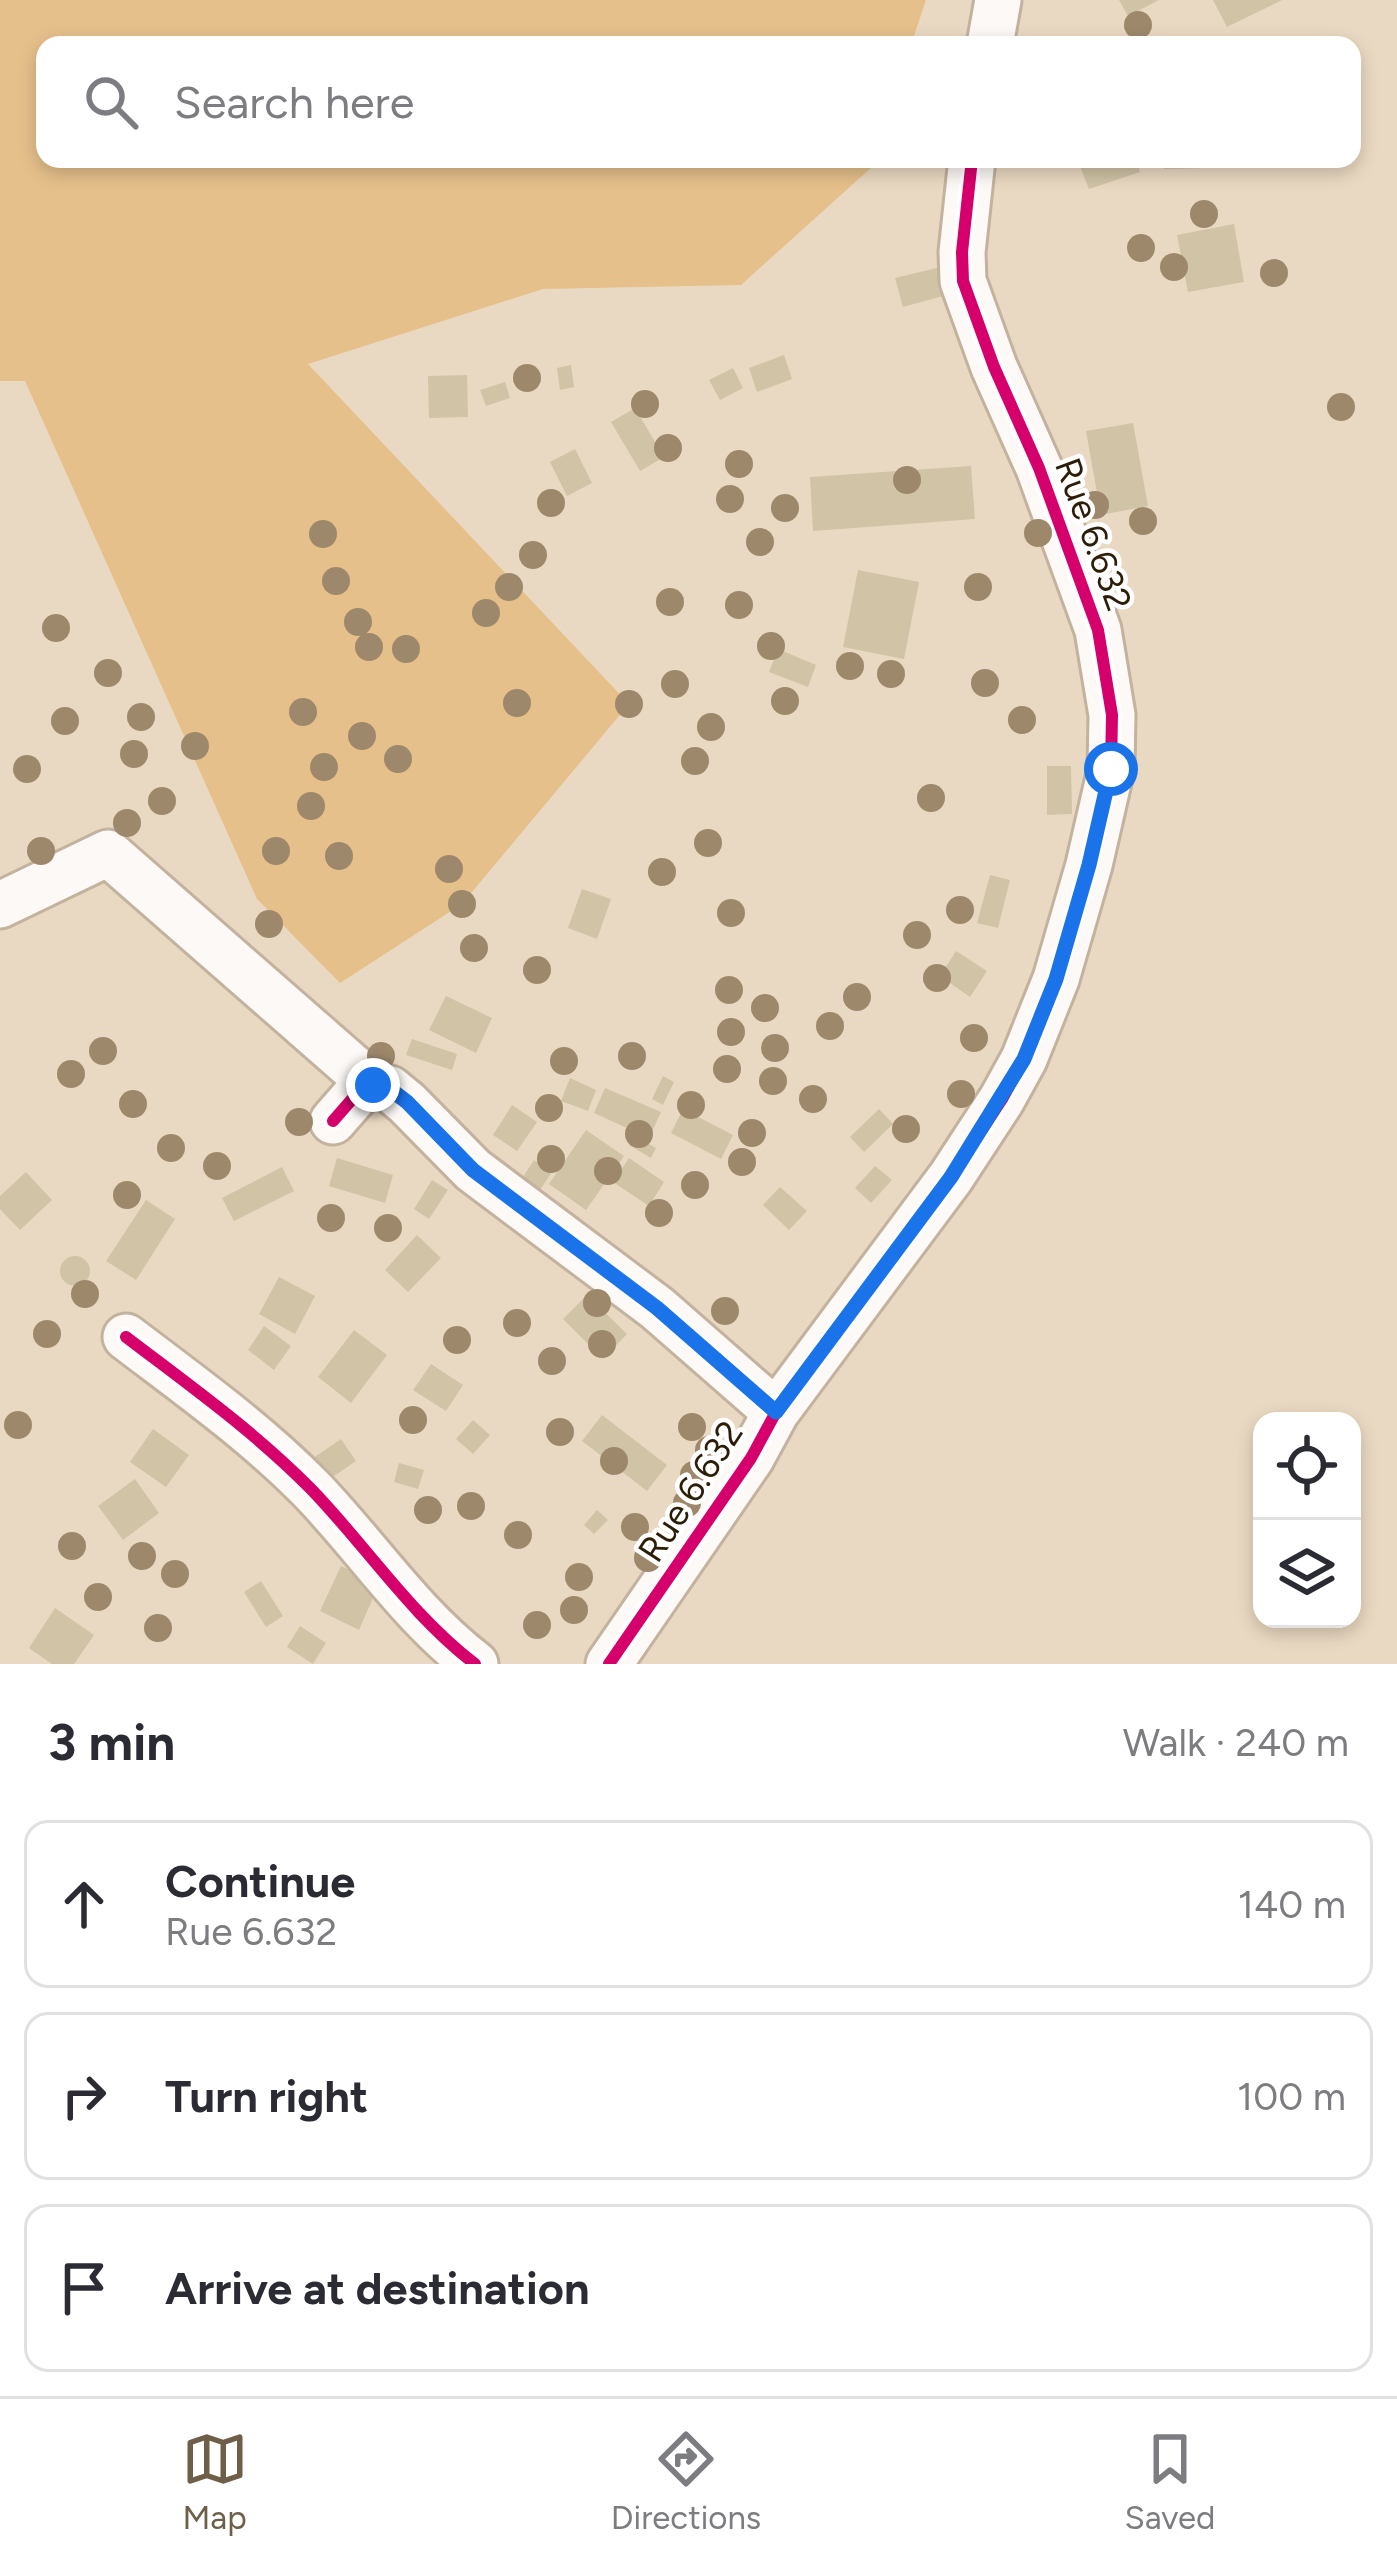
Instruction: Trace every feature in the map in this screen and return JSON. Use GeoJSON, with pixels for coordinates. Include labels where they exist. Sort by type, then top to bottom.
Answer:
{"type":"FeatureCollection","features":[{"type":"Feature","properties":{"kind":"street"},"geometry":{"type":"LineString","coordinates":[[992,36],[998,0]]}},
{"type":"Feature","properties":{"kind":"street","name":"Rue 6.632"},"geometry":{"type":"LineString","coordinates":[[609,1664],[751,1458],[776,1412],[951,1177],[1024,1059],[1056,979],[1089,865],[1111,769],[1112,715],[1098,630],[963,280],[971,168]]}},
{"type":"Feature","properties":{"kind":"street"},"geometry":{"type":"LineString","coordinates":[[0,905],[107,853],[373,1085],[390,1089],[407,1102],[473,1170],[657,1308],[776,1412]]}},
{"type":"Feature","properties":{"kind":"street"},"geometry":{"type":"LineString","coordinates":[[333,1121],[361,1089],[373,1085]]}},
{"type":"Feature","properties":{"kind":"street"},"geometry":{"type":"LineString","coordinates":[[126,1337],[237,1421],[312,1490],[405,1599],[475,1664]]}},
{"type":"Feature","properties":{"kind":"shaded area"},"geometry":{"type":"Polygon","coordinates":[[[0,0],[926,0],[914,36],[36,36],[36,168],[871,168],[741,285],[543,289],[308,364],[629,704],[462,904],[340,983],[257,899],[25,381],[0,381],[0,0]]]}},
{"type":"Feature","properties":{"kind":"building"},"geometry":{"type":"Polygon","coordinates":[[[1119,0],[1159,0],[1128,16],[1119,0]]]}},
{"type":"Feature","properties":{"kind":"building"},"geometry":{"type":"Polygon","coordinates":[[[1213,0],[1282,0],[1227,27],[1213,0]]]}},
{"type":"Feature","properties":{"kind":"building"},"geometry":{"type":"Polygon","coordinates":[[[1081,168],[1139,168],[1140,172],[1089,189],[1081,168]]]}},
{"type":"Feature","properties":{"kind":"building"},"geometry":{"type":"Polygon","coordinates":[[[1234,224],[1244,282],[1188,292],[1177,235],[1234,224]]]}},
{"type":"Feature","properties":{"kind":"building"},"geometry":{"type":"Polygon","coordinates":[[[937,268],[943,296],[903,307],[895,278],[937,268]]]}},
{"type":"Feature","properties":{"kind":"building"},"geometry":{"type":"Polygon","coordinates":[[[784,355],[792,379],[757,392],[749,368],[784,355]]]}},
{"type":"Feature","properties":{"kind":"building"},"geometry":{"type":"Polygon","coordinates":[[[571,365],[574,387],[560,390],[557,368],[571,365]]]}},
{"type":"Feature","properties":{"kind":"building"},"geometry":{"type":"Polygon","coordinates":[[[733,368],[743,388],[720,400],[709,380],[733,368]]]}},
{"type":"Feature","properties":{"kind":"building"},"geometry":{"type":"Polygon","coordinates":[[[467,375],[468,417],[429,418],[428,376],[467,375]]]}},
{"type":"Feature","properties":{"kind":"building"},"geometry":{"type":"Polygon","coordinates":[[[505,382],[510,398],[486,406],[480,390],[505,382]]]}},
{"type":"Feature","properties":{"kind":"building"},"geometry":{"type":"Polygon","coordinates":[[[635,408],[664,457],[640,471],[611,422],[635,408]]]}},
{"type":"Feature","properties":{"kind":"building"},"geometry":{"type":"Polygon","coordinates":[[[1133,423],[1148,506],[1101,515],[1086,431],[1133,423]]]}},
{"type":"Feature","properties":{"kind":"building"},"geometry":{"type":"Polygon","coordinates":[[[575,449],[592,483],[567,496],[550,462],[575,449]]]}},
{"type":"Feature","properties":{"kind":"building"},"geometry":{"type":"Polygon","coordinates":[[[971,466],[975,519],[813,531],[810,477],[971,466]]]}},
{"type":"Feature","properties":{"kind":"building"},"geometry":{"type":"Polygon","coordinates":[[[858,570],[919,582],[904,659],[843,647],[858,570]]]}},
{"type":"Feature","properties":{"kind":"building"},"geometry":{"type":"Polygon","coordinates":[[[778,649],[816,665],[808,687],[769,672],[778,649]]]}},
{"type":"Feature","properties":{"kind":"building"},"geometry":{"type":"Polygon","coordinates":[[[1047,766],[1071,766],[1072,814],[1047,815],[1047,766]]]}},
{"type":"Feature","properties":{"kind":"building"},"geometry":{"type":"Polygon","coordinates":[[[990,875],[1010,880],[998,928],[977,923],[990,875]]]}},
{"type":"Feature","properties":{"kind":"building"},"geometry":{"type":"Polygon","coordinates":[[[582,889],[611,899],[597,939],[568,928],[582,889]]]}},
{"type":"Feature","properties":{"kind":"building"},"geometry":{"type":"Polygon","coordinates":[[[956,951],[987,971],[970,997],[940,976],[956,951]]]}},
{"type":"Feature","properties":{"kind":"building"},"geometry":{"type":"Polygon","coordinates":[[[446,996],[492,1018],[476,1053],[429,1030],[446,996]]]}},
{"type":"Feature","properties":{"kind":"building"},"geometry":{"type":"Polygon","coordinates":[[[412,1039],[457,1054],[452,1070],[406,1055],[412,1039]]]}},
{"type":"Feature","properties":{"kind":"building"},"geometry":{"type":"Polygon","coordinates":[[[663,1076],[674,1082],[663,1105],[652,1099],[663,1076]]]}},
{"type":"Feature","properties":{"kind":"building"},"geometry":{"type":"Polygon","coordinates":[[[570,1078],[596,1090],[588,1111],[561,1101],[570,1078]]]}},
{"type":"Feature","properties":{"kind":"building"},"geometry":{"type":"Polygon","coordinates":[[[605,1088],[661,1112],[649,1138],[594,1113],[605,1088]]]}},
{"type":"Feature","properties":{"kind":"building"},"geometry":{"type":"Polygon","coordinates":[[[512,1105],[537,1122],[517,1151],[493,1135],[512,1105]]]}},
{"type":"Feature","properties":{"kind":"building"},"geometry":{"type":"Polygon","coordinates":[[[683,1109],[733,1135],[721,1159],[671,1133],[683,1109]]]}},
{"type":"Feature","properties":{"kind":"building"},"geometry":{"type":"Polygon","coordinates":[[[879,1109],[893,1124],[864,1152],[850,1137],[879,1109]]]}},
{"type":"Feature","properties":{"kind":"building"},"geometry":{"type":"Polygon","coordinates":[[[586,1130],[624,1156],[586,1210],[549,1184],[586,1130]]]}},
{"type":"Feature","properties":{"kind":"building"},"geometry":{"type":"Polygon","coordinates":[[[634,1136],[656,1148],[651,1158],[629,1145],[634,1136]]]}},
{"type":"Feature","properties":{"kind":"building"},"geometry":{"type":"Polygon","coordinates":[[[337,1158],[393,1175],[385,1203],[329,1186],[337,1158]]]}},
{"type":"Feature","properties":{"kind":"building"},"geometry":{"type":"Polygon","coordinates":[[[629,1158],[664,1182],[649,1206],[613,1182],[629,1158]]]}},
{"type":"Feature","properties":{"kind":"building"},"geometry":{"type":"Polygon","coordinates":[[[534,1160],[552,1172],[534,1199],[516,1188],[534,1160]]]}},
{"type":"Feature","properties":{"kind":"building"},"geometry":{"type":"Polygon","coordinates":[[[875,1166],[892,1180],[871,1203],[855,1188],[875,1166]]]}},
{"type":"Feature","properties":{"kind":"building"},"geometry":{"type":"Polygon","coordinates":[[[282,1167],[294,1191],[234,1221],[222,1198],[282,1167]]]}},
{"type":"Feature","properties":{"kind":"building"},"geometry":{"type":"Polygon","coordinates":[[[26,1172],[52,1200],[20,1230],[0,1209],[0,1196],[26,1172]]]}},
{"type":"Feature","properties":{"kind":"building"},"geometry":{"type":"Polygon","coordinates":[[[432,1180],[448,1190],[429,1219],[414,1209],[432,1180]]]}},
{"type":"Feature","properties":{"kind":"building"},"geometry":{"type":"Polygon","coordinates":[[[780,1187],[807,1211],[789,1230],[763,1205],[780,1187]]]}},
{"type":"Feature","properties":{"kind":"building"},"geometry":{"type":"Polygon","coordinates":[[[146,1200],[175,1219],[136,1280],[106,1261],[146,1200]]]}},
{"type":"Feature","properties":{"kind":"building"},"geometry":{"type":"Polygon","coordinates":[[[417,1235],[441,1258],[408,1292],[385,1270],[417,1235]]]}},
{"type":"Feature","properties":{"kind":"building"},"geometry":{"type":"Polygon","coordinates":[[[75,1256],[86,1260],[90,1271],[86,1282],[75,1286],[64,1282],[60,1271],[64,1260],[75,1256]]]}},
{"type":"Feature","properties":{"kind":"building"},"geometry":{"type":"Polygon","coordinates":[[[279,1277],[315,1296],[295,1334],[259,1314],[279,1277]]]}},
{"type":"Feature","properties":{"kind":"building"},"geometry":{"type":"Polygon","coordinates":[[[587,1295],[627,1334],[603,1359],[563,1319],[587,1295]]]}},
{"type":"Feature","properties":{"kind":"building"},"geometry":{"type":"Polygon","coordinates":[[[264,1326],[291,1346],[274,1370],[248,1350],[264,1326]]]}},
{"type":"Feature","properties":{"kind":"building"},"geometry":{"type":"Polygon","coordinates":[[[354,1330],[387,1355],[351,1403],[318,1377],[354,1330]]]}},
{"type":"Feature","properties":{"kind":"building"},"geometry":{"type":"Polygon","coordinates":[[[431,1364],[463,1385],[446,1411],[413,1390],[431,1364]]]}},
{"type":"Feature","properties":{"kind":"building"},"geometry":{"type":"Polygon","coordinates":[[[602,1415],[667,1465],[647,1491],[582,1441],[602,1415]]]}},
{"type":"Feature","properties":{"kind":"building"},"geometry":{"type":"Polygon","coordinates":[[[473,1420],[490,1435],[473,1454],[456,1439],[473,1420]]]}},
{"type":"Feature","properties":{"kind":"building"},"geometry":{"type":"Polygon","coordinates":[[[153,1429],[189,1455],[166,1487],[130,1462],[153,1429]]]}},
{"type":"Feature","properties":{"kind":"building"},"geometry":{"type":"Polygon","coordinates":[[[341,1439],[356,1461],[324,1483],[309,1461],[341,1439]]]}},
{"type":"Feature","properties":{"kind":"building"},"geometry":{"type":"Polygon","coordinates":[[[399,1463],[424,1470],[418,1489],[394,1482],[399,1463]]]}},
{"type":"Feature","properties":{"kind":"building"},"geometry":{"type":"Polygon","coordinates":[[[135,1479],[159,1513],[123,1540],[98,1506],[135,1479]]]}},
{"type":"Feature","properties":{"kind":"building"},"geometry":{"type":"Polygon","coordinates":[[[597,1510],[608,1520],[594,1534],[584,1525],[597,1510]]]}},
{"type":"Feature","properties":{"kind":"building"},"geometry":{"type":"Polygon","coordinates":[[[341,1566],[379,1584],[359,1630],[320,1611],[341,1566]]]}},
{"type":"Feature","properties":{"kind":"building"},"geometry":{"type":"Polygon","coordinates":[[[261,1581],[283,1616],[266,1627],[244,1592],[261,1581]]]}},
{"type":"Feature","properties":{"kind":"building"},"geometry":{"type":"Polygon","coordinates":[[[55,1608],[94,1635],[74,1664],[52,1664],[29,1648],[55,1608]]]}},
{"type":"Feature","properties":{"kind":"building"},"geometry":{"type":"Polygon","coordinates":[[[300,1626],[326,1643],[313,1664],[287,1647],[300,1626]]]}},
{"type":"Feature","properties":{"kind":"cycle path"},"geometry":{"type":"LineString","coordinates":[[609,1664],[751,1458],[776,1412],[951,1177],[1002,1099],[1024,1059],[1056,979],[1089,865],[1111,769],[1112,715],[1098,630],[963,281],[971,168]]}},
{"type":"Feature","properties":{"kind":"cycle path"},"geometry":{"type":"LineString","coordinates":[[333,1121],[361,1089],[373,1085],[390,1089],[473,1170],[657,1308],[776,1412]]}},
{"type":"Feature","properties":{"kind":"cycle path"},"geometry":{"type":"LineString","coordinates":[[126,1337],[290,1468],[430,1624],[475,1664]]}},
{"type":"Feature","properties":{"kind":"route"},"geometry":{"type":"LineString","coordinates":[[373,1085],[390,1089],[407,1102],[473,1170],[657,1308],[776,1412],[951,1177],[1024,1059],[1056,979],[1111,769]]}}]}
